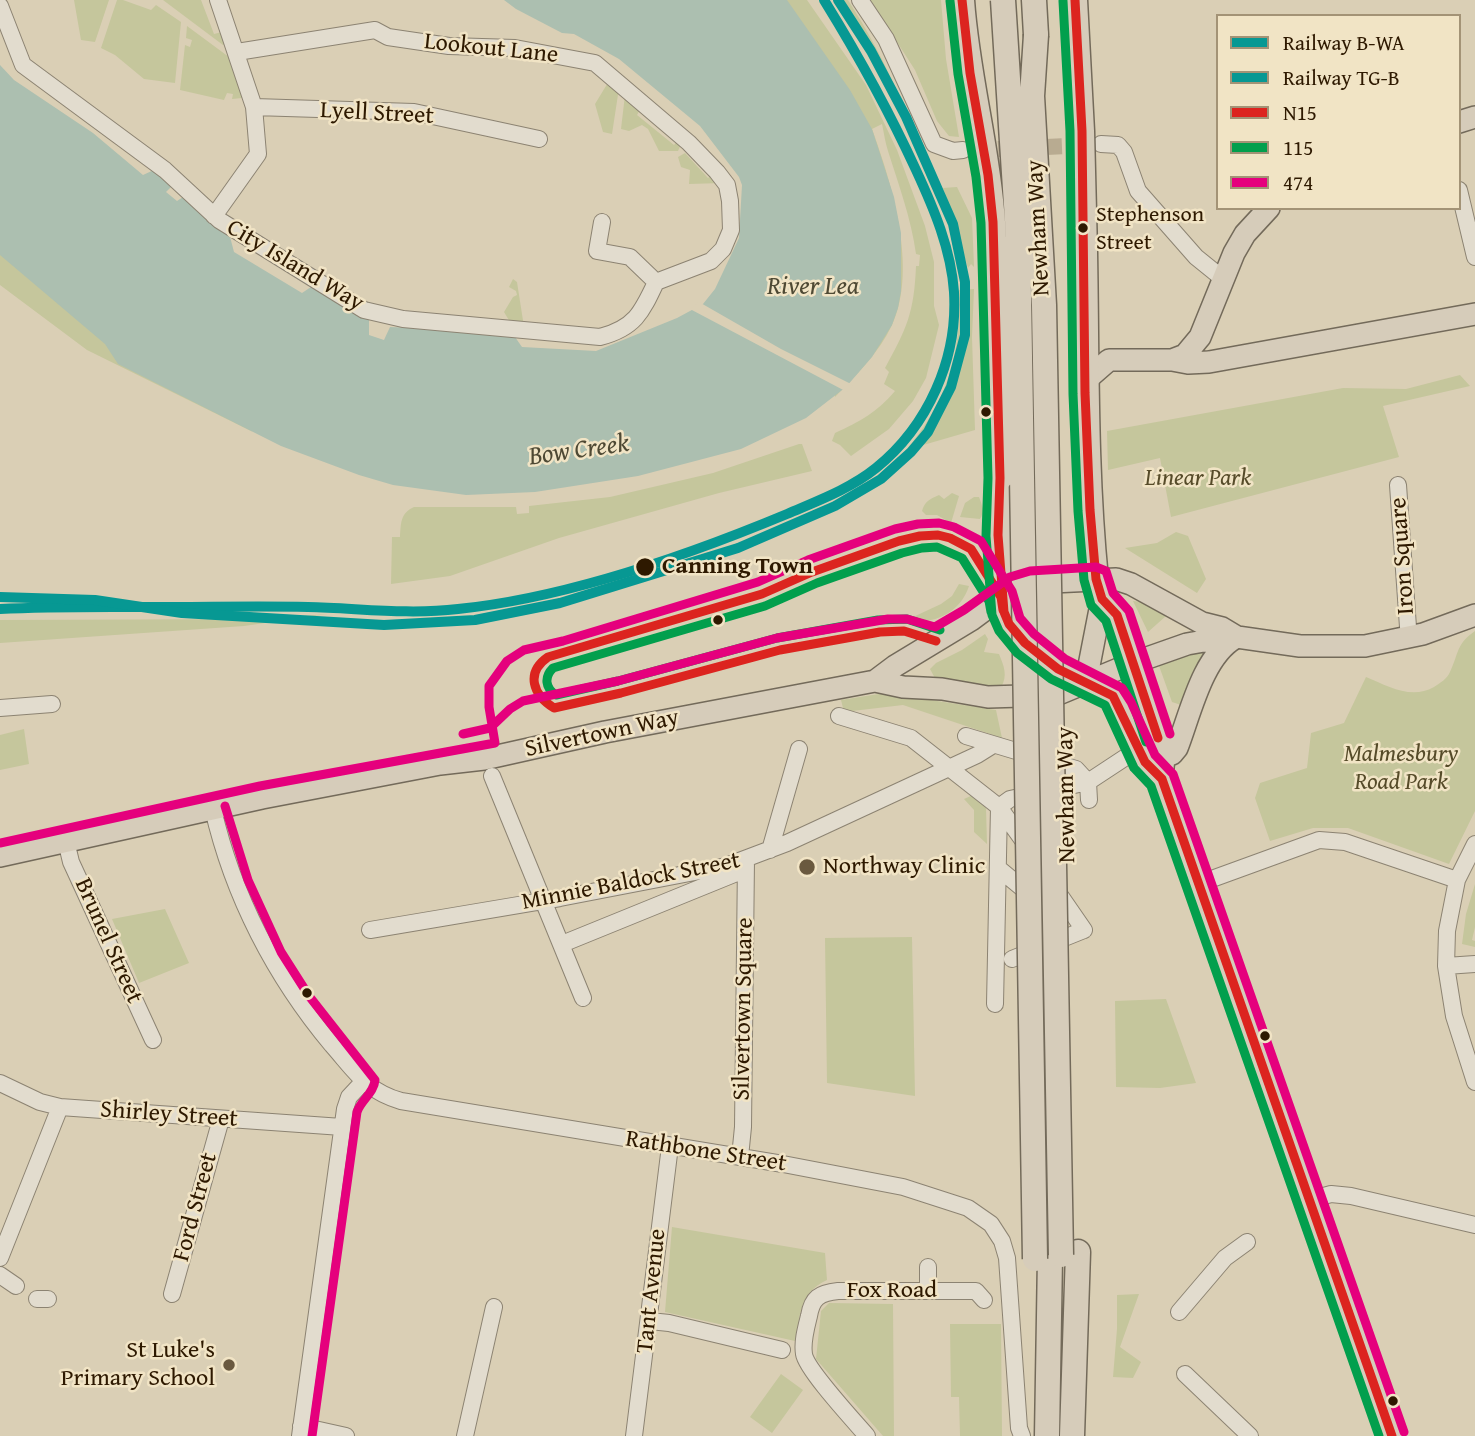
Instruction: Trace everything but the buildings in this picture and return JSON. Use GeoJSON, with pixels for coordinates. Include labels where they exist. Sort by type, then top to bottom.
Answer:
{"type":"FeatureCollection","features":[{"type":"Feature","properties":{"kind":"highway"},"geometry":{"type":"LineString","coordinates":[[962,0],[970,73],[988,175],[993,222],[1001,597]]}},
{"type":"Feature","properties":{"kind":"highway","name":"Newham Way"},"geometry":{"type":"LineString","coordinates":[[1003,0],[1015,173],[1056,1256],[1072,1433]]}},
{"type":"Feature","properties":{"kind":"highway","name":"Newham Way"},"geometry":{"type":"LineString","coordinates":[[1034,0],[1060,305],[1063,593],[1056,1256],[1047,1436]]}},
{"type":"Feature","properties":{"kind":"highway"},"geometry":{"type":"LineString","coordinates":[[1075,0],[1082,131],[1090,510],[1099,589]]}},
{"type":"Feature","properties":{"kind":"highway","name":"Newham Way"},"geometry":{"type":"LineString","coordinates":[[1037,1436],[1056,1256]]}},
{"type":"Feature","properties":{"kind":"main road"},"geometry":{"type":"LineString","coordinates":[[1169,360],[1185,355],[1200,337],[1215,273],[1244,234],[1267,210]]}},
{"type":"Feature","properties":{"kind":"main road"},"geometry":{"type":"LineString","coordinates":[[1086,380],[1109,360],[1199,363],[1475,314]]}},
{"type":"Feature","properties":{"kind":"main road"},"geometry":{"type":"LineString","coordinates":[[1085,338],[1109,360]]}},
{"type":"Feature","properties":{"kind":"main road","name":"Silvertown Way"},"geometry":{"type":"LineString","coordinates":[[875,681],[971,620],[1014,588],[1031,583],[1099,589],[1116,579],[1131,584],[1190,617],[1222,628],[1233,639]]}},
{"type":"Feature","properties":{"kind":"main road"},"geometry":{"type":"LineString","coordinates":[[1086,681],[1099,589]]}},
{"type":"Feature","properties":{"kind":"main road"},"geometry":{"type":"LineString","coordinates":[[1099,589],[1117,615],[1164,757],[1162,779],[1392,1436]]}},
{"type":"Feature","properties":{"kind":"main road"},"geometry":{"type":"LineString","coordinates":[[1001,597],[1009,624],[1025,643],[1058,669],[1113,696],[1145,762],[1162,779]]}},
{"type":"Feature","properties":{"kind":"main road"},"geometry":{"type":"LineString","coordinates":[[1164,757],[1177,748],[1211,662],[1233,639],[1300,646],[1365,646],[1423,634],[1475,615]]}},
{"type":"Feature","properties":{"kind":"main road","name":"Silvertown Way"},"geometry":{"type":"LineString","coordinates":[[0,856],[213,809],[875,681],[988,697],[1056,695],[1070,691],[1086,681],[1187,644],[1233,639]]}},
{"type":"Feature","properties":{"kind":"street"},"geometry":{"type":"LineString","coordinates":[[214,216],[258,154],[254,107],[218,0]]}},
{"type":"Feature","properties":{"kind":"street"},"geometry":{"type":"LineString","coordinates":[[860,0],[886,39],[934,144],[953,151],[963,150]]}},
{"type":"Feature","properties":{"kind":"street","name":"City Island Way"},"geometry":{"type":"LineString","coordinates":[[0,6],[23,65],[165,170],[214,216],[364,310],[403,319],[600,337],[616,333],[632,324],[645,306],[656,282]]}},
{"type":"Feature","properties":{"kind":"street","name":"Lookout Lane"},"geometry":{"type":"LineString","coordinates":[[237,52],[375,30],[388,37],[449,46],[515,48],[595,63],[689,143],[727,185],[731,230],[723,249],[711,261],[656,282]]}},
{"type":"Feature","properties":{"kind":"street","name":"Lyell Street"},"geometry":{"type":"LineString","coordinates":[[254,107],[414,112],[539,139]]}},
{"type":"Feature","properties":{"kind":"street"},"geometry":{"type":"LineString","coordinates":[[1101,144],[1118,145],[1124,152],[1138,191],[1189,250],[1215,273]]}},
{"type":"Feature","properties":{"kind":"street"},"geometry":{"type":"LineString","coordinates":[[1461,198],[1475,257]]}},
{"type":"Feature","properties":{"kind":"street"},"geometry":{"type":"LineString","coordinates":[[602,222],[597,251],[630,257],[656,282]]}},
{"type":"Feature","properties":{"kind":"street"},"geometry":{"type":"LineString","coordinates":[[1200,337],[1212,351],[1230,357]]}},
{"type":"Feature","properties":{"kind":"street","name":"Iron Square"},"geometry":{"type":"LineString","coordinates":[[1398,485],[1408,627]]}},
{"type":"Feature","properties":{"kind":"street"},"geometry":{"type":"LineString","coordinates":[[0,708],[52,704]]}},
{"type":"Feature","properties":{"kind":"street"},"geometry":{"type":"LineString","coordinates":[[839,716],[911,738],[999,807],[1078,912],[1084,930]]}},
{"type":"Feature","properties":{"kind":"street"},"geometry":{"type":"LineString","coordinates":[[965,736],[1076,769],[1088,782],[1088,800]]}},
{"type":"Feature","properties":{"kind":"street","name":"Minnie Baldock Street"},"geometry":{"type":"LineString","coordinates":[[370,930],[746,864],[770,850],[993,745]]}},
{"type":"Feature","properties":{"kind":"street"},"geometry":{"type":"LineString","coordinates":[[770,850],[799,749]]}},
{"type":"Feature","properties":{"kind":"street"},"geometry":{"type":"LineString","coordinates":[[999,807],[1010,799],[1088,782],[1132,753]]}},
{"type":"Feature","properties":{"kind":"street"},"geometry":{"type":"LineString","coordinates":[[492,776],[583,998]]}},
{"type":"Feature","properties":{"kind":"street"},"geometry":{"type":"LineString","coordinates":[[995,1004],[999,807]]}},
{"type":"Feature","properties":{"kind":"street"},"geometry":{"type":"LineString","coordinates":[[213,809],[224,853],[276,969],[363,1082],[349,1097],[342,1127],[300,1431],[346,1436]]}},
{"type":"Feature","properties":{"kind":"street"},"geometry":{"type":"LineString","coordinates":[[1198,884],[1319,840],[1345,842],[1457,880]]}},
{"type":"Feature","properties":{"kind":"street","name":"Brunel Street"},"geometry":{"type":"LineString","coordinates":[[66,841],[71,862],[153,1040]]}},
{"type":"Feature","properties":{"kind":"street"},"geometry":{"type":"LineString","coordinates":[[1475,844],[1457,880],[1447,931],[1446,966],[1456,1024],[1475,1082]]}},
{"type":"Feature","properties":{"kind":"street"},"geometry":{"type":"LineString","coordinates":[[562,944],[746,864]]}},
{"type":"Feature","properties":{"kind":"street","name":"Silvertown Square"},"geometry":{"type":"LineString","coordinates":[[740,1157],[743,1127],[746,864]]}},
{"type":"Feature","properties":{"kind":"street"},"geometry":{"type":"LineString","coordinates":[[998,868],[1053,913],[1084,930]]}},
{"type":"Feature","properties":{"kind":"street"},"geometry":{"type":"LineString","coordinates":[[1053,913],[1078,912]]}},
{"type":"Feature","properties":{"kind":"street"},"geometry":{"type":"LineString","coordinates":[[1012,959],[1084,930]]}},
{"type":"Feature","properties":{"kind":"street"},"geometry":{"type":"LineString","coordinates":[[1446,966],[1475,964]]}},
{"type":"Feature","properties":{"kind":"street","name":"Rathbone Street"},"geometry":{"type":"LineString","coordinates":[[363,1082],[374,1091],[401,1101],[903,1187],[968,1208],[991,1224],[1002,1241],[1009,1276],[1019,1427],[1022,1436]]}},
{"type":"Feature","properties":{"kind":"street","name":"Shirley Street"},"geometry":{"type":"LineString","coordinates":[[0,1083],[40,1102],[60,1107],[342,1127]]}},
{"type":"Feature","properties":{"kind":"street"},"geometry":{"type":"LineString","coordinates":[[0,1258],[60,1107]]}},
{"type":"Feature","properties":{"kind":"street","name":"Ford Street"},"geometry":{"type":"LineString","coordinates":[[172,1294],[220,1119]]}},
{"type":"Feature","properties":{"kind":"street","name":"Tant Avenue"},"geometry":{"type":"LineString","coordinates":[[634,1436],[670,1146]]}},
{"type":"Feature","properties":{"kind":"street"},"geometry":{"type":"LineString","coordinates":[[1309,1200],[1331,1194],[1351,1196],[1475,1225]]}},
{"type":"Feature","properties":{"kind":"street"},"geometry":{"type":"LineString","coordinates":[[1179,1312],[1225,1258],[1247,1242]]}},
{"type":"Feature","properties":{"kind":"street"},"geometry":{"type":"LineString","coordinates":[[928,1267],[928,1291]]}},
{"type":"Feature","properties":{"kind":"street"},"geometry":{"type":"LineString","coordinates":[[0,1275],[16,1286]]}},
{"type":"Feature","properties":{"kind":"street","name":"Fox Road"},"geometry":{"type":"LineString","coordinates":[[867,1436],[806,1361],[804,1344],[810,1307],[818,1294],[838,1291],[928,1291],[980,1295]]}},
{"type":"Feature","properties":{"kind":"street"},"geometry":{"type":"LineString","coordinates":[[465,1436],[494,1307]]}},
{"type":"Feature","properties":{"kind":"street"},"geometry":{"type":"LineString","coordinates":[[650,1321],[669,1323],[782,1350]]}},
{"type":"Feature","properties":{"kind":"street"},"geometry":{"type":"LineString","coordinates":[[1185,1374],[1250,1436]]}},
{"type":"Feature","properties":{"kind":"green space"},"geometry":{"type":"Polygon","coordinates":[[[74,0],[109,0],[95,42],[81,40],[74,0]]]}},
{"type":"Feature","properties":{"kind":"green space"},"geometry":{"type":"Polygon","coordinates":[[[117,0],[151,10],[156,5],[181,22],[175,83],[144,79],[115,55],[101,48],[117,0]]]}},
{"type":"Feature","properties":{"kind":"green space"},"geometry":{"type":"Polygon","coordinates":[[[163,0],[201,0],[214,34],[222,32],[227,44],[223,45],[163,0]]]}},
{"type":"Feature","properties":{"kind":"green space"},"geometry":{"type":"Polygon","coordinates":[[[756,0],[807,0],[866,85],[897,150],[925,226],[934,262],[934,306],[939,325],[926,378],[913,401],[889,429],[851,456],[832,441],[835,433],[868,416],[895,391],[884,384],[889,372],[885,368],[908,320],[920,255],[916,254],[908,215],[882,124],[872,129],[894,200],[899,227],[903,278],[899,303],[892,325],[881,345],[835,397],[756,0]]]}},
{"type":"Feature","properties":{"kind":"green space"},"geometry":{"type":"Polygon","coordinates":[[[839,0],[848,0],[885,66],[906,112],[930,185],[892,89],[868,43],[839,0]]]}},
{"type":"Feature","properties":{"kind":"green space"},"geometry":{"type":"Polygon","coordinates":[[[870,0],[941,0],[946,59],[959,137],[949,136],[937,121],[915,70],[870,0]]]}},
{"type":"Feature","properties":{"kind":"green space"},"geometry":{"type":"Polygon","coordinates":[[[187,26],[233,60],[242,98],[232,99],[233,94],[227,93],[224,100],[180,90],[185,45],[190,47],[192,40],[186,38],[187,26]]]}},
{"type":"Feature","properties":{"kind":"green space"},"geometry":{"type":"Polygon","coordinates":[[[609,81],[619,88],[612,134],[603,132],[595,104],[609,81]]]}},
{"type":"Feature","properties":{"kind":"green space"},"geometry":{"type":"Polygon","coordinates":[[[625,95],[641,108],[637,115],[674,145],[679,139],[682,142],[678,151],[659,151],[648,129],[642,125],[629,131],[621,129],[625,95]]]}},
{"type":"Feature","properties":{"kind":"green space"},"geometry":{"type":"Polygon","coordinates":[[[685,153],[708,178],[714,173],[722,183],[689,184],[690,170],[681,167],[678,157],[685,153]]]}},
{"type":"Feature","properties":{"kind":"green space"},"geometry":{"type":"Polygon","coordinates":[[[957,187],[972,218],[974,267],[971,264],[968,268],[943,188],[957,187]]]}},
{"type":"Feature","properties":{"kind":"green space"},"geometry":{"type":"Polygon","coordinates":[[[0,233],[253,432],[87,350],[0,285],[0,233]]]}},
{"type":"Feature","properties":{"kind":"green space"},"geometry":{"type":"Polygon","coordinates":[[[513,279],[517,282],[524,327],[513,327],[504,312],[517,295],[516,291],[509,287],[513,279]]]}},
{"type":"Feature","properties":{"kind":"green space"},"geometry":{"type":"Polygon","coordinates":[[[974,289],[972,337],[975,430],[906,450],[932,414],[949,376],[958,335],[959,290],[974,289]]]}},
{"type":"Feature","properties":{"kind":"green space","name":"Linear Park"},"geometry":{"type":"Polygon","coordinates":[[[1460,375],[1470,386],[1383,406],[1399,457],[1171,517],[1160,458],[1108,470],[1107,431],[1343,388],[1406,389],[1460,375]]]}},
{"type":"Feature","properties":{"kind":"green space"},"geometry":{"type":"Polygon","coordinates":[[[802,444],[812,471],[719,493],[559,538],[450,576],[391,584],[392,537],[400,537],[404,516],[414,507],[516,507],[517,514],[529,513],[529,506],[610,497],[713,473],[802,444]]]}},
{"type":"Feature","properties":{"kind":"green space"},"geometry":{"type":"Polygon","coordinates":[[[952,493],[959,496],[951,523],[937,515],[926,515],[922,511],[930,499],[939,495],[944,499],[952,493]]]}},
{"type":"Feature","properties":{"kind":"green space"},"geometry":{"type":"Polygon","coordinates":[[[979,497],[982,506],[980,519],[960,517],[965,503],[979,497]]]}},
{"type":"Feature","properties":{"kind":"green space"},"geometry":{"type":"Polygon","coordinates":[[[1176,532],[1188,536],[1206,579],[1197,593],[1125,548],[1157,543],[1176,532]]]}},
{"type":"Feature","properties":{"kind":"green space"},"geometry":{"type":"Polygon","coordinates":[[[959,584],[969,586],[953,610],[928,621],[909,622],[911,618],[952,596],[959,584]]]}},
{"type":"Feature","properties":{"kind":"green space"},"geometry":{"type":"Polygon","coordinates":[[[1133,601],[1142,602],[1166,616],[1148,632],[1133,601]]]}},
{"type":"Feature","properties":{"kind":"green space"},"geometry":{"type":"Polygon","coordinates":[[[328,614],[244,626],[0,643],[0,620],[261,619],[328,614]]]}},
{"type":"Feature","properties":{"kind":"green space","name":"Malmesbury Road Park"},"geometry":{"type":"Polygon","coordinates":[[[1475,631],[1475,811],[1449,864],[1348,828],[1313,828],[1270,841],[1255,798],[1260,783],[1307,768],[1311,733],[1344,723],[1366,677],[1391,688],[1408,692],[1425,691],[1447,677],[1461,645],[1475,631]]]}},
{"type":"Feature","properties":{"kind":"green space"},"geometry":{"type":"Polygon","coordinates":[[[985,634],[988,639],[984,652],[999,654],[1004,667],[1005,675],[1001,687],[981,687],[936,680],[930,669],[936,663],[985,634]]]}},
{"type":"Feature","properties":{"kind":"green space"},"geometry":{"type":"Polygon","coordinates":[[[1205,650],[1212,651],[1187,707],[1172,702],[1158,663],[1205,650]]]}},
{"type":"Feature","properties":{"kind":"green space"},"geometry":{"type":"Polygon","coordinates":[[[885,693],[996,710],[1002,738],[903,705],[844,712],[841,700],[885,693]]]}},
{"type":"Feature","properties":{"kind":"green space"},"geometry":{"type":"Polygon","coordinates":[[[24,729],[29,764],[0,770],[0,735],[24,729]]]}},
{"type":"Feature","properties":{"kind":"green space"},"geometry":{"type":"Polygon","coordinates":[[[973,795],[986,808],[987,844],[974,832],[974,810],[964,799],[973,795]]]}},
{"type":"Feature","properties":{"kind":"green space"},"geometry":{"type":"Polygon","coordinates":[[[1475,884],[1475,927],[1472,940],[1475,941],[1475,947],[1462,944],[1466,914],[1475,884]]]}},
{"type":"Feature","properties":{"kind":"green space"},"geometry":{"type":"Polygon","coordinates":[[[165,909],[189,963],[139,983],[112,919],[165,909]]]}},
{"type":"Feature","properties":{"kind":"green space"},"geometry":{"type":"Polygon","coordinates":[[[912,937],[915,1096],[827,1083],[825,938],[912,937]]]}},
{"type":"Feature","properties":{"kind":"green space"},"geometry":{"type":"Polygon","coordinates":[[[1166,999],[1196,1083],[1160,1088],[1116,1087],[1115,1001],[1166,999]]]}},
{"type":"Feature","properties":{"kind":"green space"},"geometry":{"type":"Polygon","coordinates":[[[672,1227],[825,1253],[827,1280],[806,1298],[795,1341],[665,1312],[672,1227]]]}},
{"type":"Feature","properties":{"kind":"green space"},"geometry":{"type":"Polygon","coordinates":[[[1139,1294],[1120,1347],[1141,1362],[1133,1378],[1113,1377],[1117,1295],[1139,1294]]]}},
{"type":"Feature","properties":{"kind":"green space"},"geometry":{"type":"Polygon","coordinates":[[[829,1303],[893,1304],[894,1436],[883,1436],[816,1359],[821,1311],[829,1303]]]}},
{"type":"Feature","properties":{"kind":"green space"},"geometry":{"type":"Polygon","coordinates":[[[950,1324],[1001,1324],[1002,1436],[960,1436],[959,1397],[951,1397],[950,1324]]]}},
{"type":"Feature","properties":{"kind":"green space"},"geometry":{"type":"Polygon","coordinates":[[[781,1374],[803,1390],[772,1433],[750,1417],[781,1374]]]}},
{"type":"Feature","properties":{"kind":"water","name":"River Lea"},"geometry":{"type":"Polygon","coordinates":[[[504,0],[787,0],[850,90],[872,129],[894,197],[901,233],[901,291],[892,325],[872,357],[846,387],[806,418],[741,449],[638,476],[535,492],[466,495],[393,485],[281,446],[118,364],[105,344],[0,255],[0,65],[14,80],[93,133],[143,175],[156,169],[174,184],[166,192],[177,201],[186,195],[229,233],[234,252],[302,293],[314,285],[369,318],[369,335],[384,340],[390,327],[442,329],[515,337],[522,347],[596,351],[677,318],[703,304],[715,289],[739,238],[742,185],[739,177],[700,126],[619,59],[574,34],[562,33],[504,0]]]}},
{"type":"Feature","properties":{"kind":"pier"},"geometry":{"type":"Polygon","coordinates":[[[699,302],[781,349],[853,385],[847,392],[690,309],[699,302]]]}},
{"type":"Feature","properties":{"kind":"tunnel"},"geometry":{"type":"LineString","coordinates":[[974,150],[1092,145]]}},
{"type":"Feature","properties":{"kind":"rail line","name":"B-WA"},"geometry":{"type":"LineString","coordinates":[[0,609],[308,607],[420,611],[499,603],[583,585],[667,560],[833,494],[876,468],[911,432],[936,389],[951,342],[954,292],[945,245],[923,185],[873,84],[824,0]]}},
{"type":"Feature","properties":{"kind":"rail line","name":"TG-B"},"geometry":{"type":"LineString","coordinates":[[0,597],[95,600],[182,613],[384,625],[475,620],[560,603],[738,548],[835,506],[881,479],[911,452],[928,432],[951,387],[965,335],[965,282],[953,224],[906,117],[871,51],[838,0]]}},
{"type":"Feature","properties":{"kind":"transit line","name":"N15"},"geometry":{"type":"LineString","coordinates":[[962,0],[970,73],[988,175],[993,222],[1000,478],[998,535],[1004,612],[1009,624],[1025,643],[1058,669],[1113,696],[1145,762],[1162,779],[1392,1436]]}},
{"type":"Feature","properties":{"kind":"transit line","name":"N15"},"geometry":{"type":"LineString","coordinates":[[1075,0],[1082,131],[1085,393],[1096,579],[1102,599],[1117,615],[1158,738]]}},
{"type":"Feature","properties":{"kind":"transit line","name":"115"},"geometry":{"type":"LineString","coordinates":[[950,1],[958,74],[981,223],[988,478],[986,536],[992,615],[999,631],[1017,653],[1051,679],[1105,705],[1134,768],[1151,786],[1379,1436]]}},
{"type":"Feature","properties":{"kind":"transit line","name":"115"},"geometry":{"type":"LineString","coordinates":[[1063,1],[1070,131],[1073,394],[1084,580],[1091,605],[1106,621],[1146,742]]}},
{"type":"Feature","properties":{"kind":"transit line","name":"474"},"geometry":{"type":"LineString","coordinates":[[0,843],[260,786],[495,743],[489,707],[489,686],[507,661],[524,650],[563,641],[758,582],[808,560],[895,529],[939,523],[954,527],[981,541],[1012,591],[1020,618],[1034,634],[1065,659],[1122,688],[1155,755],[1173,774],[1404,1432]]}},
{"type":"Feature","properties":{"kind":"transit line","name":"N15"},"geometry":{"type":"LineString","coordinates":[[936,641],[904,631],[880,632],[780,650],[621,693],[554,708],[541,697],[534,684],[536,670],[548,657],[762,594],[812,572],[920,536],[938,535],[950,538],[971,549],[1001,597],[1003,610]]}},
{"type":"Feature","properties":{"kind":"transit line","name":"115"},"geometry":{"type":"LineString","coordinates":[[940,630],[907,619],[878,620],[777,638],[556,695],[547,682],[553,668],[765,606],[817,583],[922,548],[937,547],[962,558],[989,601],[991,612]]}},
{"type":"Feature","properties":{"kind":"transit line","name":"474"},"geometry":{"type":"LineString","coordinates":[[463,734],[490,728],[523,701],[618,681],[777,638],[888,619],[907,619],[935,627],[1010,577],[1030,571],[1096,567],[1106,571],[1113,593],[1129,611],[1170,734]]}},
{"type":"Feature","properties":{"kind":"transit line","name":"474"},"geometry":{"type":"LineString","coordinates":[[225,806],[248,880],[281,952],[309,996],[375,1080],[357,1112],[312,1436]]}},
{"type":"Feature","properties":{"kind":"place","name":"Stephenson Street"},"geometry":{"type":"Point","coordinates":[1083,228]}},
{"type":"Feature","properties":{"kind":"place","name":"Canning Town"},"geometry":{"type":"Point","coordinates":[645,567]}},
{"type":"Feature","properties":{"kind":"place","name":"Northway Clinic"},"geometry":{"type":"Point","coordinates":[807,867]}},
{"type":"Feature","properties":{"kind":"place","name":"St Luke's Primary School"},"geometry":{"type":"Point","coordinates":[229,1365]}},
{"type":"Feature","properties":{"kind":"water label","name":"Bow Creek"},"geometry":{"type":"Point","coordinates":[579,451]}}]}
